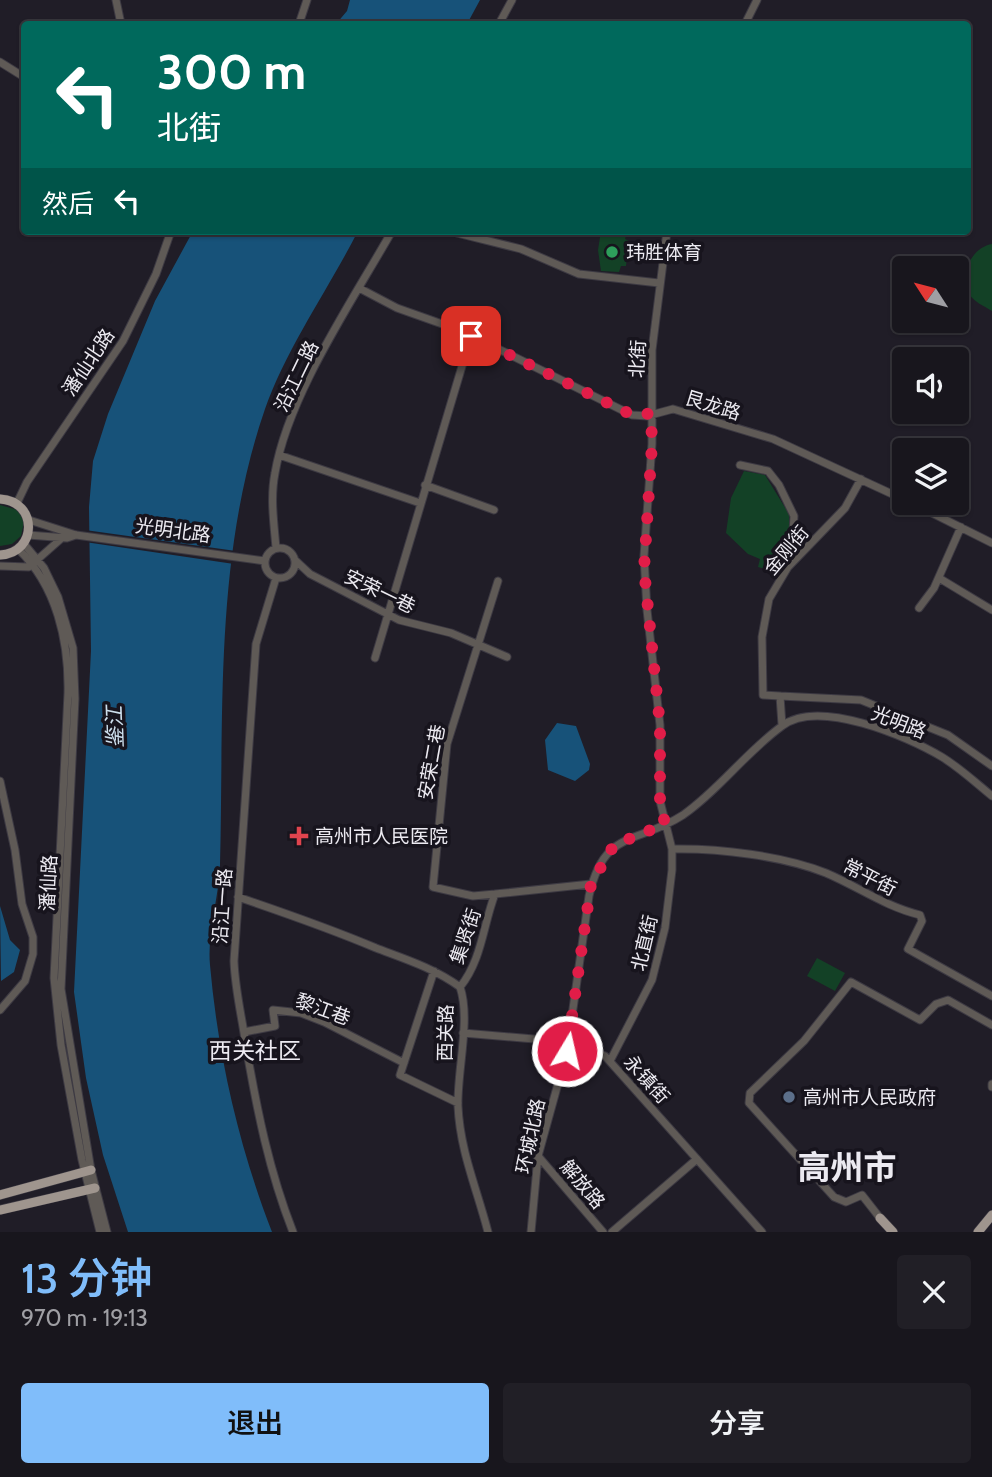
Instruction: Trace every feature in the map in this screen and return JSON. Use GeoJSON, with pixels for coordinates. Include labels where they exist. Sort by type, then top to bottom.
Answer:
{"type":"FeatureCollection","features":[{"type":"Feature","properties":{"kind":"main road"},"geometry":{"type":"LineString","coordinates":[[0,499],[17,503],[29,520],[24,543]]}},
{"type":"Feature","properties":{"kind":"main road","name":"光明北路"},"geometry":{"type":"LineString","coordinates":[[0,555],[24,543]]}},
{"type":"Feature","properties":{"kind":"main road"},"geometry":{"type":"LineString","coordinates":[[0,1195],[87,1171]]}},
{"type":"Feature","properties":{"kind":"main road"},"geometry":{"type":"LineString","coordinates":[[0,1210],[91,1189]]}},
{"type":"Feature","properties":{"kind":"main road"},"geometry":{"type":"LineString","coordinates":[[978,1232],[992,1215]]}},
{"type":"Feature","properties":{"kind":"main road"},"geometry":{"type":"LineString","coordinates":[[880,1218],[893,1232]]}},
{"type":"Feature","properties":{"kind":"street"},"geometry":{"type":"LineString","coordinates":[[116,0],[120,21]]}},
{"type":"Feature","properties":{"kind":"street"},"geometry":{"type":"LineString","coordinates":[[300,21],[307,0]]}},
{"type":"Feature","properties":{"kind":"street"},"geometry":{"type":"LineString","coordinates":[[501,21],[512,0]]}},
{"type":"Feature","properties":{"kind":"street"},"geometry":{"type":"LineString","coordinates":[[746,21],[757,0]]}},
{"type":"Feature","properties":{"kind":"street"},"geometry":{"type":"LineString","coordinates":[[0,62],[21,75]]}},
{"type":"Feature","properties":{"kind":"street","name":"潘仙北路"},"geometry":{"type":"LineString","coordinates":[[17,503],[27,482],[123,341],[156,274],[169,235]]}},
{"type":"Feature","properties":{"kind":"street","name":"沿江二路"},"geometry":{"type":"LineString","coordinates":[[276,548],[272,492],[279,454],[307,385],[390,235]]}},
{"type":"Feature","properties":{"kind":"street"},"geometry":{"type":"LineString","coordinates":[[465,235],[521,249],[579,274],[659,283]]}},
{"type":"Feature","properties":{"kind":"street","name":"北街"},"geometry":{"type":"LineString","coordinates":[[665,824],[660,800],[660,725],[644,569],[652,444],[652,350],[666,235]]}},
{"type":"Feature","properties":{"kind":"street","name":"艮龙路"},"geometry":{"type":"LineString","coordinates":[[359,288],[397,309],[471,336],[628,413],[651,414],[662,410],[677,410],[773,439],[892,494]]}},
{"type":"Feature","properties":{"kind":"street"},"geometry":{"type":"LineString","coordinates":[[375,658],[471,336]]}},
{"type":"Feature","properties":{"kind":"street"},"geometry":{"type":"LineString","coordinates":[[279,454],[420,503]]}},
{"type":"Feature","properties":{"kind":"street"},"geometry":{"type":"LineString","coordinates":[[740,465],[768,471],[792,510],[795,525],[790,542],[792,549],[784,573]]}},
{"type":"Feature","properties":{"kind":"street","name":"金刚街"},"geometry":{"type":"LineString","coordinates":[[780,696],[763,695],[765,615],[769,599],[784,573],[845,508],[861,479]]}},
{"type":"Feature","properties":{"kind":"street"},"geometry":{"type":"LineString","coordinates":[[425,485],[494,510]]}},
{"type":"Feature","properties":{"kind":"street"},"geometry":{"type":"LineString","coordinates":[[937,515],[992,543]]}},
{"type":"Feature","properties":{"kind":"street","name":"光明北路"},"geometry":{"type":"LineString","coordinates":[[29,520],[76,535],[265,561]]}},
{"type":"Feature","properties":{"kind":"street"},"geometry":{"type":"LineString","coordinates":[[919,608],[939,578],[961,527]]}},
{"type":"Feature","properties":{"kind":"street","name":"光明北路"},"geometry":{"type":"LineString","coordinates":[[24,543],[76,535]]}},
{"type":"Feature","properties":{"kind":"street"},"geometry":{"type":"LineString","coordinates":[[0,566],[22,568],[35,562],[62,537]]}},
{"type":"Feature","properties":{"kind":"street","name":"潘仙路"},"geometry":{"type":"LineString","coordinates":[[24,543],[62,606],[74,657],[61,978],[87,1171],[100,1232]]}},
{"type":"Feature","properties":{"kind":"street"},"geometry":{"type":"LineString","coordinates":[[276,548],[286,549],[310,574],[276,578],[268,573],[265,561],[276,548]]}},
{"type":"Feature","properties":{"kind":"street"},"geometry":{"type":"LineString","coordinates":[[290,575],[295,560]]}},
{"type":"Feature","properties":{"kind":"street","name":"安荣一巷"},"geometry":{"type":"LineString","coordinates":[[310,574],[410,624],[451,633],[507,657]]}},
{"type":"Feature","properties":{"kind":"street","name":"沿江一路"},"geometry":{"type":"LineString","coordinates":[[276,578],[256,644],[234,961],[267,1157],[293,1232]]}},
{"type":"Feature","properties":{"kind":"street"},"geometry":{"type":"LineString","coordinates":[[939,578],[992,610]]}},
{"type":"Feature","properties":{"kind":"street"},"geometry":{"type":"LineString","coordinates":[[476,645],[498,580]]}},
{"type":"Feature","properties":{"kind":"street","name":"安荣二巷"},"geometry":{"type":"LineString","coordinates":[[433,887],[447,744],[476,645]]}},
{"type":"Feature","properties":{"kind":"street"},"geometry":{"type":"LineString","coordinates":[[782,725],[780,696],[860,700],[946,734],[992,766]]}},
{"type":"Feature","properties":{"kind":"street","name":"光明路"},"geometry":{"type":"LineString","coordinates":[[782,725],[801,717],[815,715],[862,724],[942,757],[992,796]]}},
{"type":"Feature","properties":{"kind":"street","name":"环城北路"},"geometry":{"type":"LineString","coordinates":[[531,1232],[538,1156],[569,1042],[591,884],[614,845],[665,824],[688,811],[782,725]]}},
{"type":"Feature","properties":{"kind":"street"},"geometry":{"type":"LineString","coordinates":[[0,781],[15,850],[22,905],[33,937],[33,954],[24,981],[0,1010]]}},
{"type":"Feature","properties":{"kind":"street","name":"北直街"},"geometry":{"type":"LineString","coordinates":[[610,1061],[646,996],[657,965],[667,917],[672,849],[665,824]]}},
{"type":"Feature","properties":{"kind":"street","name":"常平街"},"geometry":{"type":"LineString","coordinates":[[672,849],[705,849],[813,869],[880,903],[920,915],[922,920],[908,950],[992,996]]}},
{"type":"Feature","properties":{"kind":"street","name":"集贤街"},"geometry":{"type":"LineString","coordinates":[[433,887],[473,896],[591,884]]}},
{"type":"Feature","properties":{"kind":"street","name":"集贤街"},"geometry":{"type":"LineString","coordinates":[[460,987],[481,944],[495,894]]}},
{"type":"Feature","properties":{"kind":"street","name":"西关路"},"geometry":{"type":"LineString","coordinates":[[238,897],[323,925],[434,971],[460,987],[463,1033],[458,1103],[463,1157],[488,1232]]}},
{"type":"Feature","properties":{"kind":"street"},"geometry":{"type":"LineString","coordinates":[[434,971],[401,1077],[458,1103]]}},
{"type":"Feature","properties":{"kind":"street"},"geometry":{"type":"LineString","coordinates":[[880,1218],[862,1195],[850,1202],[834,1197],[749,1103],[751,1090],[804,1041],[850,982],[920,1020],[936,1004],[948,1000],[992,1025]]}},
{"type":"Feature","properties":{"kind":"street","name":"黎江巷"},"geometry":{"type":"LineString","coordinates":[[244,1032],[275,1026],[273,1010],[301,1013],[404,1063]]}},
{"type":"Feature","properties":{"kind":"street","name":"永镇街"},"geometry":{"type":"LineString","coordinates":[[463,1033],[569,1042],[598,1052],[610,1061],[762,1232]]}},
{"type":"Feature","properties":{"kind":"street","name":"解放路"},"geometry":{"type":"LineString","coordinates":[[538,1156],[603,1232]]}},
{"type":"Feature","properties":{"kind":"street"},"geometry":{"type":"LineString","coordinates":[[612,1232],[697,1159]]}},
{"type":"Feature","properties":{"kind":"street","name":"潘仙路"},"geometry":{"type":"LineString","coordinates":[[91,1189],[107,1232]]}},
{"type":"Feature","properties":{"kind":"green space","name":"玮胜体育"},"geometry":{"type":"Polygon","coordinates":[[[600,235],[626,235],[625,239],[629,241],[626,266],[621,266],[619,272],[601,271],[598,250],[600,235]]]}},
{"type":"Feature","properties":{"kind":"green space"},"geometry":{"type":"Polygon","coordinates":[[[992,244],[992,311],[970,296],[970,261],[978,250],[992,244]]]}},
{"type":"Feature","properties":{"kind":"green space"},"geometry":{"type":"Polygon","coordinates":[[[744,471],[765,475],[789,514],[789,554],[772,571],[758,567],[760,559],[748,554],[726,533],[731,498],[744,471]]]}},
{"type":"Feature","properties":{"kind":"green space"},"geometry":{"type":"Polygon","coordinates":[[[0,505],[18,510],[24,522],[21,536],[12,544],[0,546],[0,505]]]}},
{"type":"Feature","properties":{"kind":"green space"},"geometry":{"type":"Polygon","coordinates":[[[817,958],[845,973],[835,991],[807,976],[817,958]]]}},
{"type":"Feature","properties":{"kind":"water"},"geometry":{"type":"Polygon","coordinates":[[[350,0],[480,0],[469,21],[339,21],[347,11],[350,0]]]}},
{"type":"Feature","properties":{"kind":"water","name":"鉴江"},"geometry":{"type":"Polygon","coordinates":[[[191,235],[356,235],[296,341],[265,409],[237,521],[229,578],[223,693],[220,865],[210,940],[210,965],[224,1067],[240,1134],[272,1232],[128,1232],[103,1155],[86,1078],[74,992],[91,651],[89,507],[93,461],[108,414],[155,301],[191,235]]]}},
{"type":"Feature","properties":{"kind":"water"},"geometry":{"type":"Polygon","coordinates":[[[557,723],[576,726],[590,764],[589,770],[575,781],[548,770],[545,740],[557,723]]]}},
{"type":"Feature","properties":{"kind":"water"},"geometry":{"type":"Polygon","coordinates":[[[0,906],[10,940],[20,950],[14,972],[1,981],[0,906]]]}},
{"type":"Feature","properties":{"kind":"pier"},"geometry":{"type":"Polygon","coordinates":[[[85,530],[236,551],[234,564],[85,542],[85,530]]]}},
{"type":"Feature","properties":{"kind":"place","name":"玮胜体育"},"geometry":{"type":"Point","coordinates":[612,252]}},
{"type":"Feature","properties":{"kind":"place","name":"高州市人民医院"},"geometry":{"type":"Point","coordinates":[299,836]}},
{"type":"Feature","properties":{"kind":"place","name":"高州市人民政府"},"geometry":{"type":"Point","coordinates":[789,1097]}},
{"type":"Feature","properties":{"kind":"district","name":"西关社区"},"geometry":{"type":"Point","coordinates":[255,1051]}},
{"type":"Feature","properties":{"kind":"district","name":"高州市"},"geometry":{"type":"Point","coordinates":[847,1167]}},
{"type":"Feature","properties":{"kind":"route"},"geometry":{"type":"LineString","coordinates":[[471,336],[628,413],[637,416],[651,414],[651,470],[644,569],[646,610],[660,725],[660,800],[665,824],[625,838],[614,845],[591,884],[567,1051]]}}]}
